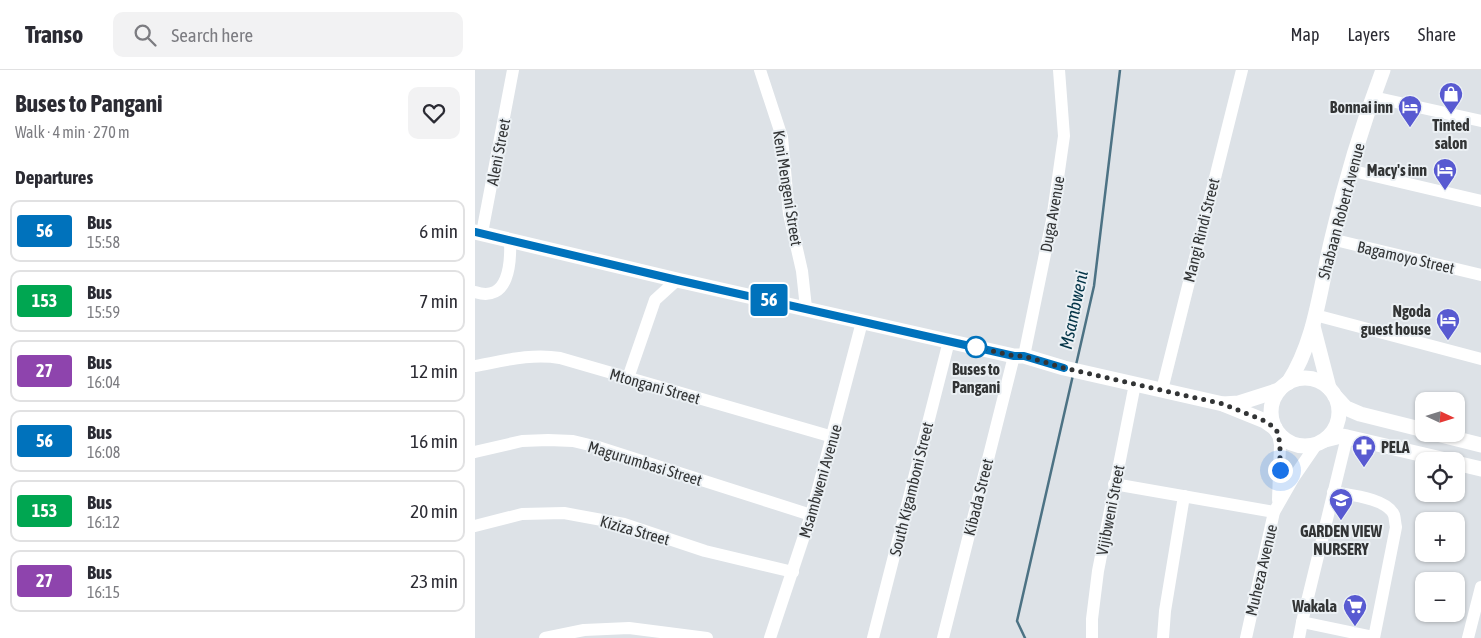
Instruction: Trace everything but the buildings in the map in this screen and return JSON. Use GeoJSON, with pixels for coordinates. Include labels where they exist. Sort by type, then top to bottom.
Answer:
{"type":"FeatureCollection","features":[{"type":"Feature","properties":{"kind":"main road","name":"Shabaan Robert Avenue"},"geometry":{"type":"LineString","coordinates":[[1284,387],[1299,367],[1314,320],[1331,239],[1349,170],[1383,70]]}},
{"type":"Feature","properties":{"kind":"main road"},"geometry":{"type":"LineString","coordinates":[[479,233],[1223,404],[1265,421],[1286,440],[1295,445],[1305,446],[1341,436],[1415,453]]}},
{"type":"Feature","properties":{"kind":"main road"},"geometry":{"type":"LineString","coordinates":[[1314,320],[1332,392],[1338,405],[1339,415],[1337,425],[1332,434],[1320,443]]}},
{"type":"Feature","properties":{"kind":"main road"},"geometry":{"type":"LineString","coordinates":[[1223,404],[1239,403],[1284,387],[1298,379],[1309,379],[1319,382],[1332,392],[1346,408],[1360,414],[1415,428]]}},
{"type":"Feature","properties":{"kind":"main road"},"geometry":{"type":"LineString","coordinates":[[1277,430],[1272,418],[1272,408],[1274,399],[1284,387]]}},
{"type":"Feature","properties":{"kind":"main road"},"geometry":{"type":"LineString","coordinates":[[1465,441],[1481,445]]}},
{"type":"Feature","properties":{"kind":"main road"},"geometry":{"type":"LineString","coordinates":[[1465,465],[1481,468]]}},
{"type":"Feature","properties":{"kind":"street","name":"Aleni Street"},"geometry":{"type":"LineString","coordinates":[[479,233],[488,200],[513,70]]}},
{"type":"Feature","properties":{"kind":"street","name":"Keni Mengeni Street"},"geometry":{"type":"LineString","coordinates":[[760,70],[782,137],[789,214],[802,271],[805,308]]}},
{"type":"Feature","properties":{"kind":"street","name":"Duga Avenue"},"geometry":{"type":"LineString","coordinates":[[1019,356],[1051,220],[1064,136],[1059,70]]}},
{"type":"Feature","properties":{"kind":"street","name":"Mangi Rindi Street"},"geometry":{"type":"LineString","coordinates":[[1162,390],[1242,70]]}},
{"type":"Feature","properties":{"kind":"street"},"geometry":{"type":"LineString","coordinates":[[1373,97],[1481,121]]}},
{"type":"Feature","properties":{"kind":"street"},"geometry":{"type":"LineString","coordinates":[[1349,170],[1481,201]]}},
{"type":"Feature","properties":{"kind":"street"},"geometry":{"type":"LineString","coordinates":[[475,197],[488,200]]}},
{"type":"Feature","properties":{"kind":"street","name":"Bagamoyo Street"},"geometry":{"type":"LineString","coordinates":[[1331,239],[1481,275]]}},
{"type":"Feature","properties":{"kind":"street"},"geometry":{"type":"LineString","coordinates":[[475,292],[481,294],[495,293],[502,286],[510,268],[510,240]]}},
{"type":"Feature","properties":{"kind":"street"},"geometry":{"type":"LineString","coordinates":[[628,378],[655,300],[677,280]]}},
{"type":"Feature","properties":{"kind":"street"},"geometry":{"type":"LineString","coordinates":[[1314,320],[1481,359]]}},
{"type":"Feature","properties":{"kind":"street","name":"Msambweni Avenue"},"geometry":{"type":"LineString","coordinates":[[771,638],[811,515],[862,322]]}},
{"type":"Feature","properties":{"kind":"street","name":"South Kigamboni Street"},"geometry":{"type":"LineString","coordinates":[[873,638],[949,341]]}},
{"type":"Feature","properties":{"kind":"street","name":"Mtongani Street"},"geometry":{"type":"LineString","coordinates":[[475,366],[544,355],[833,437]]}},
{"type":"Feature","properties":{"kind":"street","name":"Kibada Street"},"geometry":{"type":"LineString","coordinates":[[943,638],[1019,356]]}},
{"type":"Feature","properties":{"kind":"street","name":"Vijibweni Street"},"geometry":{"type":"LineString","coordinates":[[1092,638],[1092,619],[1098,571],[1135,384]]}},
{"type":"Feature","properties":{"kind":"street"},"geometry":{"type":"LineString","coordinates":[[1276,508],[1280,445],[1277,430]]}},
{"type":"Feature","properties":{"kind":"street"},"geometry":{"type":"LineString","coordinates":[[1299,638],[1347,437]]}},
{"type":"Feature","properties":{"kind":"street","name":"Magurumbasi Street"},"geometry":{"type":"LineString","coordinates":[[475,452],[522,441],[573,441],[607,450],[811,515]]}},
{"type":"Feature","properties":{"kind":"street"},"geometry":{"type":"LineString","coordinates":[[1276,508],[1320,443]]}},
{"type":"Feature","properties":{"kind":"street"},"geometry":{"type":"LineString","coordinates":[[1115,484],[1184,496],[1276,508]]}},
{"type":"Feature","properties":{"kind":"street"},"geometry":{"type":"LineString","coordinates":[[1302,622],[1374,638],[1396,526],[1394,515],[1388,506],[1380,502],[1333,492]]}},
{"type":"Feature","properties":{"kind":"street"},"geometry":{"type":"LineString","coordinates":[[1163,638],[1165,611],[1184,496]]}},
{"type":"Feature","properties":{"kind":"street","name":"Muheza Avenue"},"geometry":{"type":"LineString","coordinates":[[1246,638],[1276,508]]}},
{"type":"Feature","properties":{"kind":"street","name":"Kiziza Street"},"geometry":{"type":"LineString","coordinates":[[475,526],[522,514],[564,513],[624,524],[705,551],[793,572]]}},
{"type":"Feature","properties":{"kind":"street"},"geometry":{"type":"LineString","coordinates":[[1468,638],[1481,587]]}},
{"type":"Feature","properties":{"kind":"street"},"geometry":{"type":"LineString","coordinates":[[545,638],[584,630],[629,628],[707,638]]}},
{"type":"Feature","properties":{"kind":"waterway","name":"Msambweni"},"geometry":{"type":"LineString","coordinates":[[1076,365],[1094,286],[1120,70]]}},
{"type":"Feature","properties":{"kind":"waterway","name":"Msambweni"},"geometry":{"type":"LineString","coordinates":[[1025,638],[1017,621],[1073,375]]}},
{"type":"Feature","properties":{"kind":"bus line","name":"56"},"geometry":{"type":"LineString","coordinates":[[475,232],[862,322],[1014,356],[1024,356],[1064,368]]}},
{"type":"Feature","properties":{"kind":"place","name":"Tinted salon"},"geometry":{"type":"Point","coordinates":[1451,115]}},
{"type":"Feature","properties":{"kind":"place","name":"Bonnai inn"},"geometry":{"type":"Point","coordinates":[1410,128]}},
{"type":"Feature","properties":{"kind":"place","name":"Macy's inn"},"geometry":{"type":"Point","coordinates":[1445,191]}},
{"type":"Feature","properties":{"kind":"place","name":"Ngoda guest house"},"geometry":{"type":"Point","coordinates":[1448,341]}},
{"type":"Feature","properties":{"kind":"place","name":"Buses to Pangani"},"geometry":{"type":"Point","coordinates":[976,347]}},
{"type":"Feature","properties":{"kind":"place","name":"PELA"},"geometry":{"type":"Point","coordinates":[1364,468]}},
{"type":"Feature","properties":{"kind":"place","name":"GARDEN VIEW NURSERY"},"geometry":{"type":"Point","coordinates":[1341,521]}},
{"type":"Feature","properties":{"kind":"place","name":"Wakala"},"geometry":{"type":"Point","coordinates":[1355,627]}},
{"type":"Feature","properties":{"kind":"route"},"geometry":{"type":"LineString","coordinates":[[976,347],[1014,356],[1024,356],[1064,368],[1223,404],[1265,421],[1275,428],[1280,445],[1280,470]]}}]}
